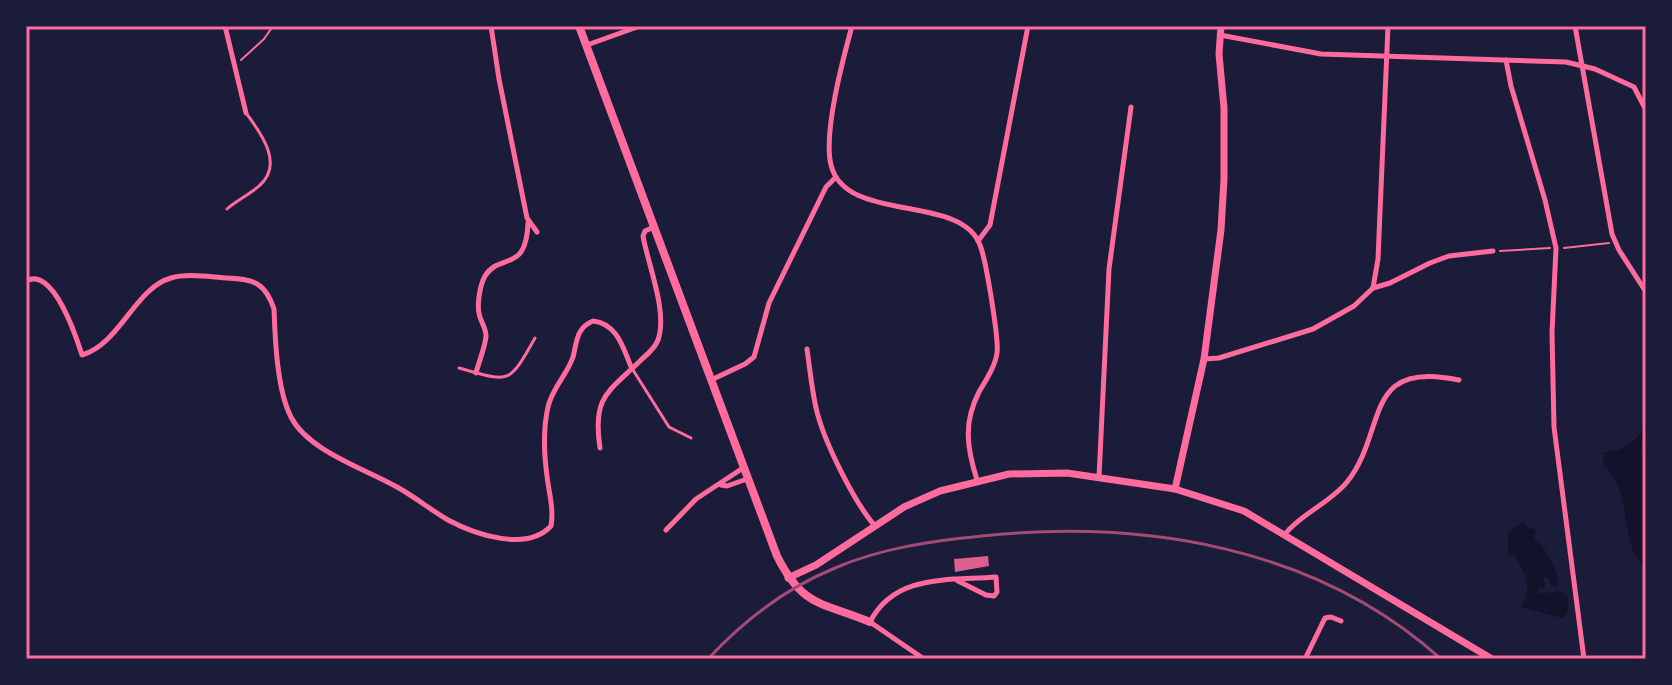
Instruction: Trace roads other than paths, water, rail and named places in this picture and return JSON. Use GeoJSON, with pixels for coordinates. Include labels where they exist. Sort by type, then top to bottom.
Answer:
{"type":"FeatureCollection","features":[{"type":"Feature","properties":{"kind":"main road"},"geometry":{"type":"LineString","coordinates":[[579,26],[747,479],[788,578],[810,599],[870,622]]}},
{"type":"Feature","properties":{"kind":"street"},"geometry":{"type":"LineString","coordinates":[[225,26],[246,113]]}},
{"type":"Feature","properties":{"kind":"street"},"geometry":{"type":"LineString","coordinates":[[476,373],[486,336],[478,310],[485,277],[490,270],[511,260],[524,249],[528,222],[491,26]]}},
{"type":"Feature","properties":{"kind":"street"},"geometry":{"type":"LineString","coordinates":[[586,46],[640,26]]}},
{"type":"Feature","properties":{"kind":"street"},"geometry":{"type":"LineString","coordinates":[[842,26],[852,29],[830,139],[830,161],[836,177],[871,200],[957,222],[978,241],[998,345],[995,362],[974,403],[967,426],[967,444],[977,480]]}},
{"type":"Feature","properties":{"kind":"street"},"geometry":{"type":"LineString","coordinates":[[978,241],[990,225],[1028,26]]}},
{"type":"Feature","properties":{"kind":"street"},"geometry":{"type":"LineString","coordinates":[[1373,288],[1378,259],[1388,26]]}},
{"type":"Feature","properties":{"kind":"street"},"geometry":{"type":"LineString","coordinates":[[1575,26],[1614,241],[1646,292]]}},
{"type":"Feature","properties":{"kind":"street"},"geometry":{"type":"LineString","coordinates":[[1175,489],[1204,359],[1224,195],[1220,30],[1312,53],[1566,62],[1634,87],[1646,110]]}},
{"type":"Feature","properties":{"kind":"street"},"geometry":{"type":"LineString","coordinates":[[1506,60],[1508,78],[1548,209],[1556,248],[1553,413],[1584,659]]}},
{"type":"Feature","properties":{"kind":"street"},"geometry":{"type":"LineString","coordinates":[[1099,477],[1109,269],[1131,107]]}},
{"type":"Feature","properties":{"kind":"street"},"geometry":{"type":"LineString","coordinates":[[711,380],[754,357],[769,303],[826,187],[836,177]]}},
{"type":"Feature","properties":{"kind":"street"},"geometry":{"type":"LineString","coordinates":[[528,222],[537,232]]}},
{"type":"Feature","properties":{"kind":"street"},"geometry":{"type":"LineString","coordinates":[[600,448],[599,406],[606,393],[655,345],[659,335],[658,301],[643,236],[645,231],[654,227]]}},
{"type":"Feature","properties":{"kind":"street"},"geometry":{"type":"LineString","coordinates":[[1204,359],[1219,358],[1313,329],[1354,306],[1373,288],[1449,256],[1493,251]]}},
{"type":"Feature","properties":{"kind":"street"},"geometry":{"type":"LineString","coordinates":[[26,281],[41,279],[49,287],[64,309],[82,355],[102,345],[156,284],[169,278],[251,279],[269,295],[274,309],[285,401],[291,418],[300,430],[347,463],[396,486],[449,520],[478,532],[525,540],[536,538],[551,526],[553,513],[546,473],[547,409],[584,326],[593,321],[605,322],[614,330],[632,369]]}},
{"type":"Feature","properties":{"kind":"street"},"geometry":{"type":"LineString","coordinates":[[807,349],[812,389],[823,431],[875,527]]}},
{"type":"Feature","properties":{"kind":"street"},"geometry":{"type":"LineString","coordinates":[[1285,534],[1350,478],[1380,405],[1393,388],[1417,378],[1459,380]]}},
{"type":"Feature","properties":{"kind":"street"},"geometry":{"type":"LineString","coordinates":[[721,485],[723,479],[743,468]]}},
{"type":"Feature","properties":{"kind":"street"},"geometry":{"type":"LineString","coordinates":[[788,578],[816,565],[918,500],[977,480],[1039,472],[1099,477],[1175,489],[1229,505],[1285,534],[1492,659]]}},
{"type":"Feature","properties":{"kind":"street"},"geometry":{"type":"LineString","coordinates":[[666,530],[696,499],[721,485],[747,479]]}},
{"type":"Feature","properties":{"kind":"street"},"geometry":{"type":"LineString","coordinates":[[924,659],[870,622],[880,605],[904,588],[929,581],[996,577],[997,592],[994,596],[986,595],[958,581]]}},
{"type":"Feature","properties":{"kind":"street"},"geometry":{"type":"LineString","coordinates":[[1305,659],[1325,618],[1341,621]]}},
{"type":"Feature","properties":{"kind":"street"},"geometry":{"type":"LineString","coordinates":[[1179,659],[1250,659]]}},
{"type":"Feature","properties":{"kind":"lane"},"geometry":{"type":"LineString","coordinates":[[227,209],[256,189],[270,174],[272,167],[270,154],[258,128],[246,113]]}},
{"type":"Feature","properties":{"kind":"lane"},"geometry":{"type":"LineString","coordinates":[[459,368],[498,379],[509,377],[517,370],[535,338]]}},
{"type":"Feature","properties":{"kind":"lane"},"geometry":{"type":"LineString","coordinates":[[632,369],[669,427],[691,438]]}},
{"type":"Feature","properties":{"kind":"railway"},"geometry":{"type":"LineString","coordinates":[[708,659],[751,618],[783,595],[852,561],[926,543],[1043,532],[1105,532],[1166,538],[1226,549],[1284,566],[1340,590],[1392,621],[1441,659]]}}]}
